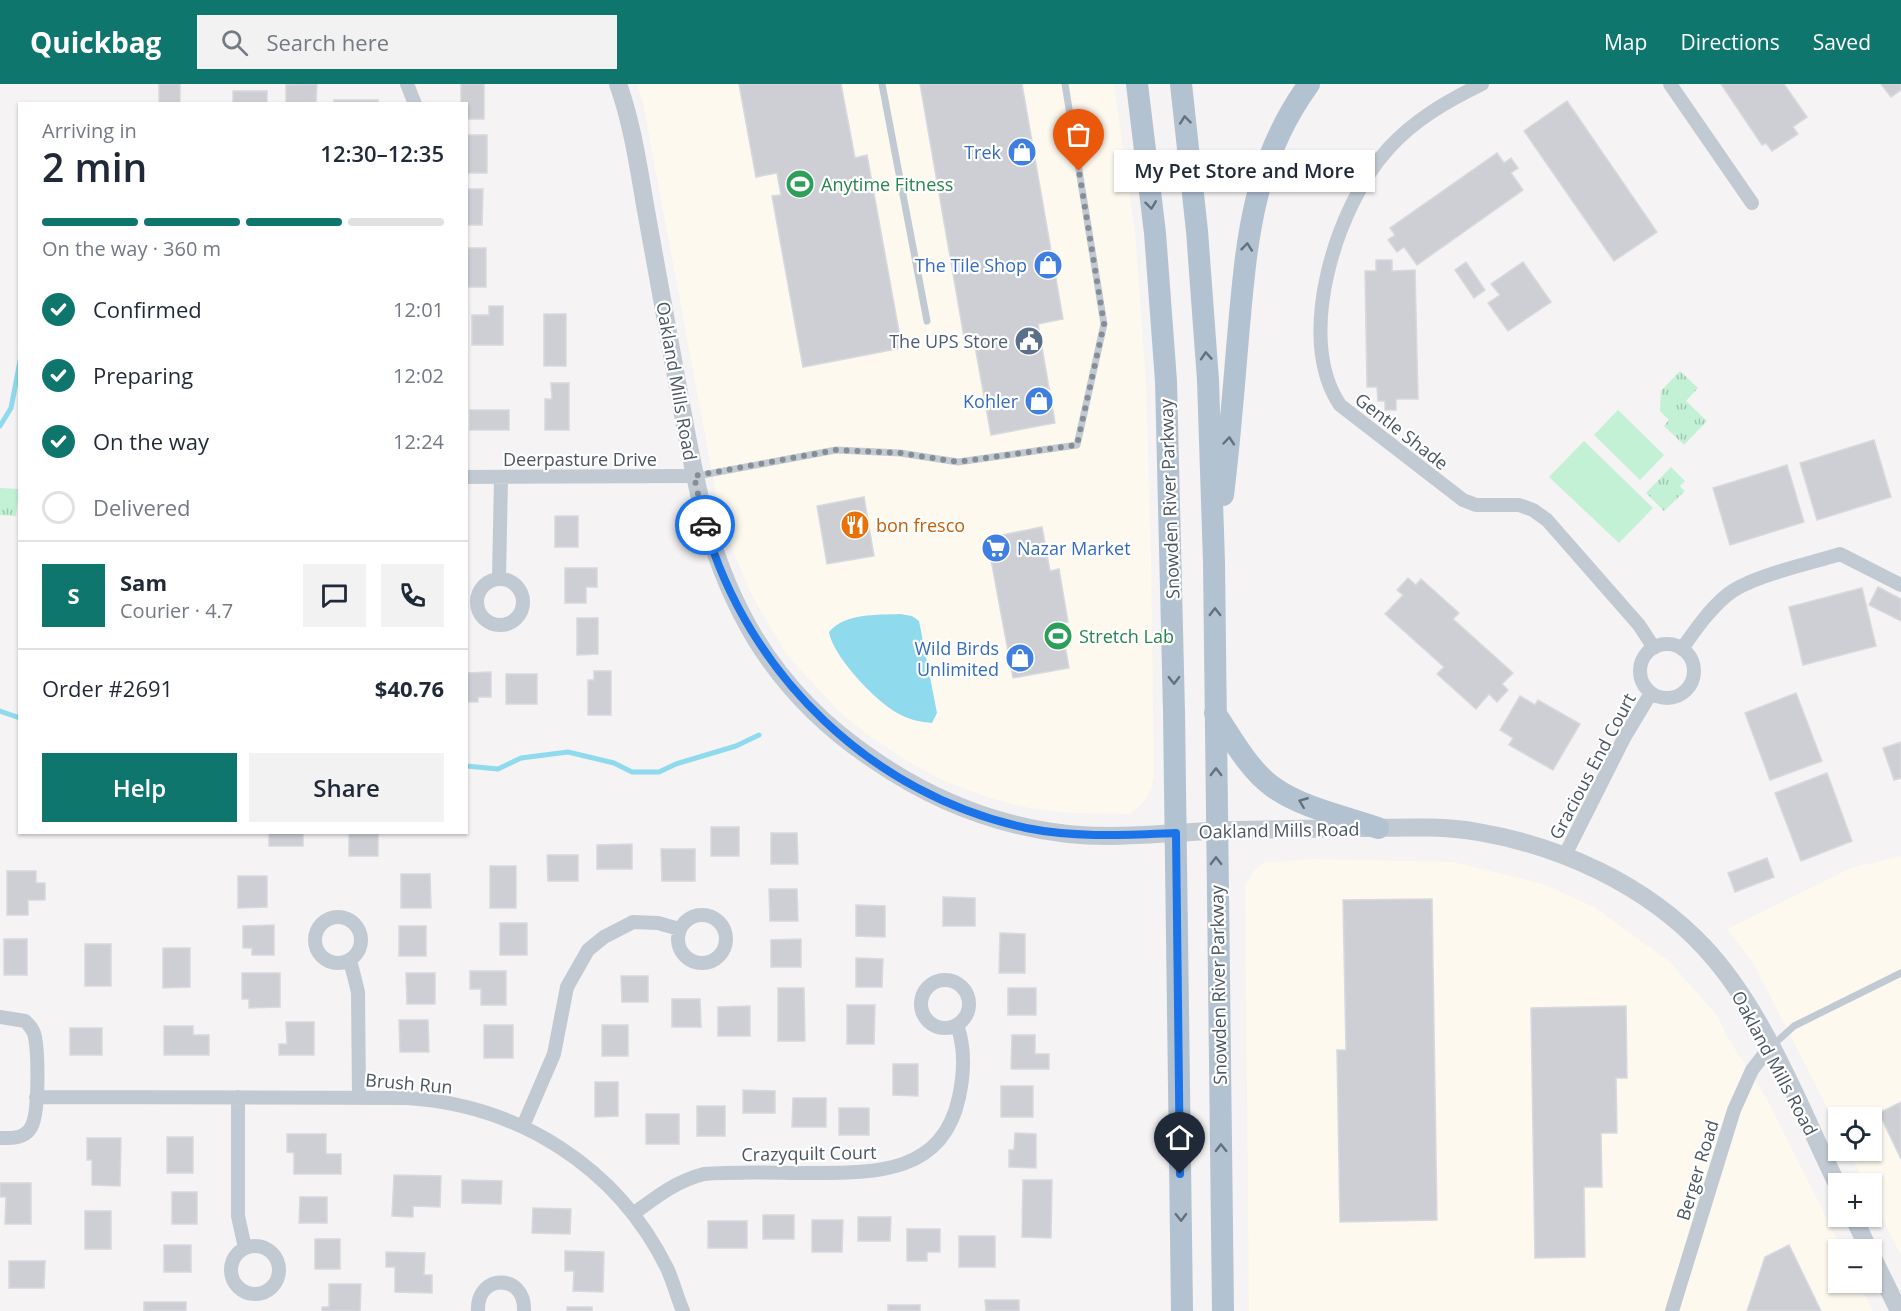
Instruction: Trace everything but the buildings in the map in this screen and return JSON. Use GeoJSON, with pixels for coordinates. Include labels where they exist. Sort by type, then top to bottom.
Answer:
{"type":"FeatureCollection","features":[{"type":"Feature","properties":{"kind":"main road","name":"Snowden River Parkway"},"geometry":{"type":"LineString","coordinates":[[1137,84],[1155,233],[1166,381],[1176,833],[1182,1311]]}},
{"type":"Feature","properties":{"kind":"main road","name":"Snowden River Parkway"},"geometry":{"type":"LineString","coordinates":[[1181,84],[1197,231],[1208,380],[1214,562],[1223,1311]]}},
{"type":"Feature","properties":{"kind":"main road"},"geometry":{"type":"LineString","coordinates":[[1214,562],[1227,462],[1250,219],[1285,122],[1309,84]]}},
{"type":"Feature","properties":{"kind":"main road"},"geometry":{"type":"LineString","coordinates":[[1215,713],[1245,757],[1272,786],[1309,805],[1378,828]]}},
{"type":"Feature","properties":{"kind":"street"},"geometry":{"type":"LineString","coordinates":[[407,84],[414,102]]}},
{"type":"Feature","properties":{"kind":"street","name":"Oakland Mills Road"},"geometry":{"type":"LineString","coordinates":[[618,84],[636,153],[694,476],[718,565],[753,635],[774,667],[799,697],[832,729],[898,777],[938,798],[984,816],[1026,828],[1109,836],[1216,831],[1433,828],[1475,831],[1565,855],[1628,886],[1675,920],[1704,947],[1740,992],[1770,1047],[1832,1173]]}},
{"type":"Feature","properties":{"kind":"street","name":"Gentle Shade"},"geometry":{"type":"LineString","coordinates":[[1482,84],[1441,105],[1406,131],[1387,150],[1362,185],[1346,214],[1334,252],[1322,312],[1323,354],[1330,390],[1340,405],[1452,494],[1476,505],[1518,505],[1533,510],[1547,520],[1638,625],[1654,648]]}},
{"type":"Feature","properties":{"kind":"street"},"geometry":{"type":"LineString","coordinates":[[1670,84],[1752,202]]}},
{"type":"Feature","properties":{"kind":"street","name":"Deerpasture Drive"},"geometry":{"type":"LineString","coordinates":[[468,477],[694,476]]}},
{"type":"Feature","properties":{"kind":"street"},"geometry":{"type":"LineString","coordinates":[[499,578],[501,477]]}},
{"type":"Feature","properties":{"kind":"street"},"geometry":{"type":"LineString","coordinates":[[1682,649],[1707,615],[1728,594],[1745,584],[1840,554],[1901,585]]}},
{"type":"Feature","properties":{"kind":"street"},"geometry":{"type":"LineString","coordinates":[[1672,645],[1682,649],[1693,664],[1694,675],[1689,686],[1681,694],[1671,698],[1651,693],[1641,680],[1642,659],[1654,648],[1672,645]]}},
{"type":"Feature","properties":{"kind":"street","name":"Gracious End Court"},"geometry":{"type":"LineString","coordinates":[[1565,855],[1624,738],[1651,693]]}},
{"type":"Feature","properties":{"kind":"street"},"geometry":{"type":"LineString","coordinates":[[523,1126],[554,1054],[567,987],[588,950],[604,937],[633,922],[658,923],[679,929]]}},
{"type":"Feature","properties":{"kind":"street"},"geometry":{"type":"LineString","coordinates":[[350,960],[358,992],[359,1097]]}},
{"type":"Feature","properties":{"kind":"street"},"geometry":{"type":"LineString","coordinates":[[0,1017],[25,1022],[35,1035],[36,1097],[35,1120],[30,1130],[15,1138],[0,1138]]}},
{"type":"Feature","properties":{"kind":"street","name":"Crazyquilt Court"},"geometry":{"type":"LineString","coordinates":[[633,1214],[685,1179],[704,1174],[877,1172],[909,1163],[922,1156],[944,1135],[957,1107],[962,1054],[962,1039],[957,1025]]}},
{"type":"Feature","properties":{"kind":"street","name":"Berger Road"},"geometry":{"type":"LineString","coordinates":[[1672,1311],[1734,1110],[1752,1070],[1770,1047]]}},
{"type":"Feature","properties":{"kind":"street","name":"Brush Run"},"geometry":{"type":"LineString","coordinates":[[36,1097],[359,1097],[435,1100],[487,1112],[523,1126],[550,1140],[586,1165],[633,1214],[668,1270],[682,1311]]}},
{"type":"Feature","properties":{"kind":"street"},"geometry":{"type":"LineString","coordinates":[[238,1097],[238,1216],[245,1248]]}},
{"type":"Feature","properties":{"kind":"street"},"geometry":{"type":"LineString","coordinates":[[1882,1276],[1899,1311]]}},
{"type":"Feature","properties":{"kind":"street"},"geometry":{"type":"LineString","coordinates":[[478,1311],[478,1301],[483,1292],[490,1285],[504,1283],[519,1290],[525,1303],[524,1311]]}},
{"type":"Feature","properties":{"kind":"lane"},"geometry":{"type":"LineString","coordinates":[[882,84],[927,321]]}},
{"type":"Feature","properties":{"kind":"lane"},"geometry":{"type":"LineString","coordinates":[[694,476],[836,450],[877,451],[958,462],[1077,445],[1104,324],[1065,84]]}},
{"type":"Feature","properties":{"kind":"lane"},"geometry":{"type":"LineString","coordinates":[[1770,1047],[1794,1026],[1901,973]]}},
{"type":"Feature","properties":{"kind":"shaded area"},"geometry":{"type":"Polygon","coordinates":[[[637,84],[1114,84],[1135,232],[1146,382],[1151,555],[1154,775],[1151,789],[1144,802],[1130,814],[1070,813],[1029,808],[990,798],[944,781],[907,761],[868,735],[842,714],[787,655],[750,592],[721,521],[643,103],[637,84]]]}},
{"type":"Feature","properties":{"kind":"shaded area"},"geometry":{"type":"Polygon","coordinates":[[[1901,856],[1901,1256],[1882,1217],[1882,1173],[1860,1173],[1854,1161],[1882,1161],[1882,1107],[1828,1107],[1828,1109],[1755,966],[1727,929],[1851,868],[1901,856]]]}},
{"type":"Feature","properties":{"kind":"shaded area"},"geometry":{"type":"Polygon","coordinates":[[[1312,859],[1453,862],[1543,884],[1594,907],[1670,962],[1718,1017],[1726,1035],[1767,1099],[1828,1221],[1828,1227],[1831,1227],[1837,1239],[1828,1239],[1828,1293],[1864,1293],[1873,1311],[1249,1311],[1245,886],[1254,871],[1264,863],[1312,859]]]}},
{"type":"Feature","properties":{"kind":"green space"},"geometry":{"type":"Polygon","coordinates":[[[1680,371],[1698,388],[1686,401],[1707,421],[1684,445],[1664,426],[1669,420],[1660,411],[1661,391],[1680,371]]]}},
{"type":"Feature","properties":{"kind":"green space"},"geometry":{"type":"Polygon","coordinates":[[[1618,410],[1664,455],[1640,480],[1594,435],[1618,410]]]}},
{"type":"Feature","properties":{"kind":"green space"},"geometry":{"type":"Polygon","coordinates":[[[1584,441],[1653,508],[1619,543],[1549,477],[1584,441]]]}},
{"type":"Feature","properties":{"kind":"green space"},"geometry":{"type":"Polygon","coordinates":[[[1671,467],[1685,481],[1680,486],[1685,491],[1664,511],[1646,493],[1671,467]]]}},
{"type":"Feature","properties":{"kind":"green space"},"geometry":{"type":"Polygon","coordinates":[[[0,488],[18,489],[16,516],[0,515],[0,488]]]}},
{"type":"Feature","properties":{"kind":"water"},"geometry":{"type":"Polygon","coordinates":[[[900,614],[912,616],[919,621],[937,713],[932,723],[905,717],[881,701],[847,666],[832,642],[829,632],[852,618],[900,614]]]}},
{"type":"Feature","properties":{"kind":"waterway"},"geometry":{"type":"LineString","coordinates":[[0,426],[11,408],[18,371]]}},
{"type":"Feature","properties":{"kind":"waterway"},"geometry":{"type":"LineString","coordinates":[[0,711],[18,717]]}},
{"type":"Feature","properties":{"kind":"waterway"},"geometry":{"type":"LineString","coordinates":[[468,766],[498,769],[521,758],[568,752],[614,763],[632,772],[659,772],[676,764],[736,746],[759,735]]}},
{"type":"Feature","properties":{"kind":"way so far"},"geometry":{"type":"LineString","coordinates":[[705,525],[694,476],[836,450],[900,453],[958,462],[1077,445],[1104,324],[1079,171]]}},
{"type":"Feature","properties":{"kind":"place","name":"Trek"},"geometry":{"type":"Point","coordinates":[1022,152]}},
{"type":"Feature","properties":{"kind":"place","name":"My Pet Store and More"},"geometry":{"type":"Point","coordinates":[1079,171]}},
{"type":"Feature","properties":{"kind":"place","name":"Anytime Fitness"},"geometry":{"type":"Point","coordinates":[800,184]}},
{"type":"Feature","properties":{"kind":"place","name":"The Tile Shop"},"geometry":{"type":"Point","coordinates":[1048,265]}},
{"type":"Feature","properties":{"kind":"place","name":"The UPS Store"},"geometry":{"type":"Point","coordinates":[1029,341]}},
{"type":"Feature","properties":{"kind":"place","name":"Kohler"},"geometry":{"type":"Point","coordinates":[1039,401]}},
{"type":"Feature","properties":{"kind":"place","name":"bon fresco"},"geometry":{"type":"Point","coordinates":[855,525]}},
{"type":"Feature","properties":{"kind":"place","name":"Nazar Market"},"geometry":{"type":"Point","coordinates":[996,548]}},
{"type":"Feature","properties":{"kind":"place","name":"Stretch Lab"},"geometry":{"type":"Point","coordinates":[1058,636]}},
{"type":"Feature","properties":{"kind":"place","name":"Wild Birds Unlimited"},"geometry":{"type":"Point","coordinates":[1020,658]}},
{"type":"Feature","properties":{"kind":"route"},"geometry":{"type":"LineString","coordinates":[[705,525],[718,565],[734,599],[753,635],[774,667],[799,697],[832,729],[898,777],[938,798],[984,816],[1026,828],[1109,836],[1176,833],[1180,1174]]}}]}
